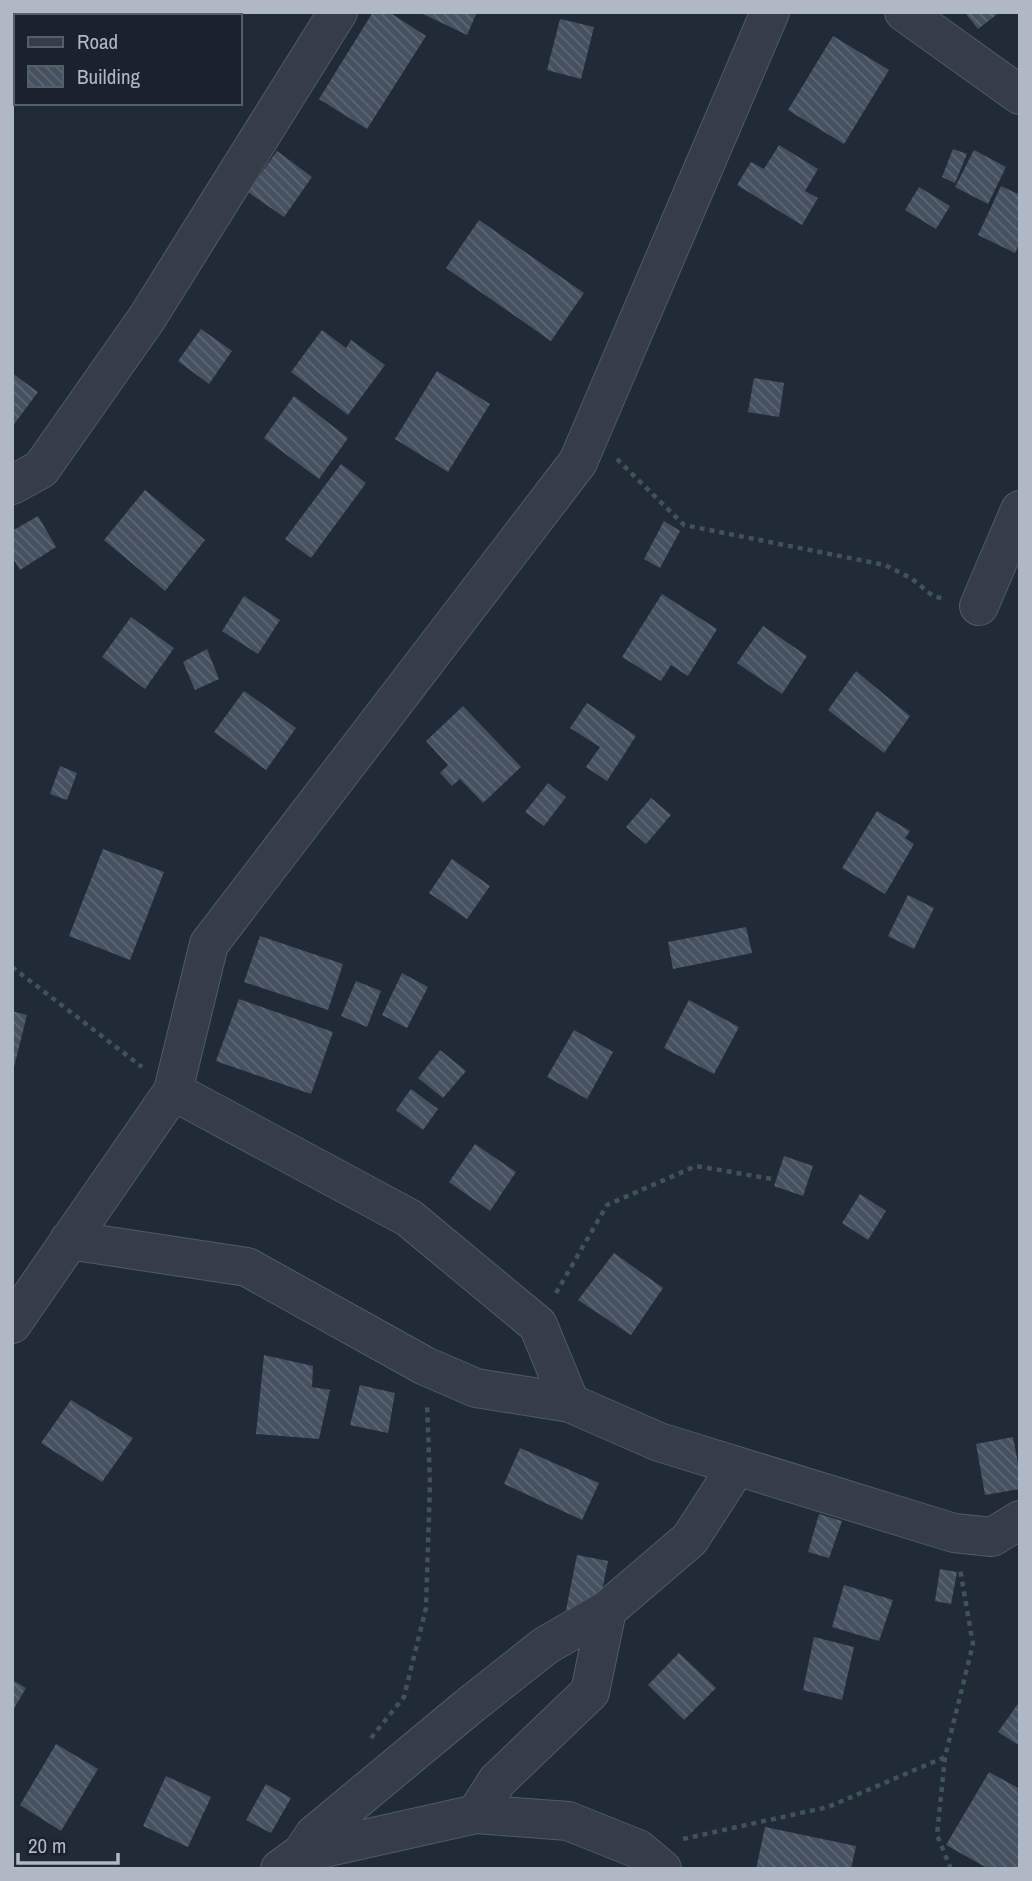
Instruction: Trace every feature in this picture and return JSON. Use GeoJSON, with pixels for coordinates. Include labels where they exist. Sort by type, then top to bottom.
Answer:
{"type":"FeatureCollection","features":[{"type":"Feature","properties":{"kind":"street"},"geometry":{"type":"LineString","coordinates":[[12,485],[41,469],[147,318],[338,12]]}},
{"type":"Feature","properties":{"kind":"street"},"geometry":{"type":"LineString","coordinates":[[12,1324],[173,1091],[209,944],[578,463],[770,12]]}},
{"type":"Feature","properties":{"kind":"street"},"geometry":{"type":"LineString","coordinates":[[904,12],[1020,95]]}},
{"type":"Feature","properties":{"kind":"street"},"geometry":{"type":"LineString","coordinates":[[979,606],[1020,510]]}},
{"type":"Feature","properties":{"kind":"street"},"geometry":{"type":"LineString","coordinates":[[173,1091],[409,1218],[538,1325],[570,1404]]}},
{"type":"Feature","properties":{"kind":"street"},"geometry":{"type":"LineString","coordinates":[[69,1240],[247,1267],[425,1366],[476,1388],[570,1404],[659,1442],[954,1533],[1010,1533]]}},
{"type":"Feature","properties":{"kind":"street"},"geometry":{"type":"LineString","coordinates":[[291,1861],[314,1835],[545,1646],[607,1611],[690,1539],[737,1466]]}},
{"type":"Feature","properties":{"kind":"street"},"geometry":{"type":"LineString","coordinates":[[476,1814],[497,1781],[590,1692],[607,1611]]}},
{"type":"Feature","properties":{"kind":"street"},"geometry":{"type":"LineString","coordinates":[[291,1861],[476,1814],[568,1821],[650,1859]]}},
{"type":"Feature","properties":{"kind":"path"},"geometry":{"type":"LineString","coordinates":[[591,434],[684,525],[885,565],[911,578],[933,596],[979,606]]}},
{"type":"Feature","properties":{"kind":"path"},"geometry":{"type":"LineString","coordinates":[[12,967],[173,1091]]}},
{"type":"Feature","properties":{"kind":"path"},"geometry":{"type":"LineString","coordinates":[[538,1325],[607,1205],[696,1166],[772,1179]]}},
{"type":"Feature","properties":{"kind":"path"},"geometry":{"type":"LineString","coordinates":[[367,1746],[404,1697],[426,1608],[430,1483],[425,1366]]}},
{"type":"Feature","properties":{"kind":"path"},"geometry":{"type":"LineString","coordinates":[[951,1869],[937,1835],[945,1757],[973,1644],[954,1533]]}},
{"type":"Feature","properties":{"kind":"path"},"geometry":{"type":"LineString","coordinates":[[650,1859],[828,1807],[945,1757]]}},
{"type":"Feature","properties":{"kind":"building"},"geometry":{"type":"Polygon","coordinates":[[[125,12],[209,12],[208,14],[125,12]]]}},
{"type":"Feature","properties":{"kind":"building"},"geometry":{"type":"Polygon","coordinates":[[[373,12],[389,12],[426,36],[367,129],[319,99],[373,12]]]}},
{"type":"Feature","properties":{"kind":"building"},"geometry":{"type":"Polygon","coordinates":[[[419,12],[477,12],[467,35],[419,12]]]}},
{"type":"Feature","properties":{"kind":"building"},"geometry":{"type":"Polygon","coordinates":[[[1000,12],[978,29],[966,14],[1000,12]]]}},
{"type":"Feature","properties":{"kind":"building"},"geometry":{"type":"Polygon","coordinates":[[[560,19],[594,27],[581,79],[547,70],[560,19]]]}},
{"type":"Feature","properties":{"kind":"building"},"geometry":{"type":"Polygon","coordinates":[[[833,36],[889,70],[844,144],[788,110],[833,36]]]}},
{"type":"Feature","properties":{"kind":"building"},"geometry":{"type":"Polygon","coordinates":[[[779,145],[818,169],[805,191],[818,198],[802,225],[737,185],[751,162],[764,169],[779,145]]]}},
{"type":"Feature","properties":{"kind":"building"},"geometry":{"type":"Polygon","coordinates":[[[953,149],[967,154],[955,183],[942,177],[953,149]]]}},
{"type":"Feature","properties":{"kind":"building"},"geometry":{"type":"Polygon","coordinates":[[[974,150],[1006,167],[988,204],[955,187],[974,150]]]}},
{"type":"Feature","properties":{"kind":"building"},"geometry":{"type":"Polygon","coordinates":[[[277,151],[312,177],[284,217],[248,192],[277,151]]]}},
{"type":"Feature","properties":{"kind":"building"},"geometry":{"type":"Polygon","coordinates":[[[1001,186],[1020,195],[1020,243],[1015,253],[978,235],[1001,186]]]}},
{"type":"Feature","properties":{"kind":"building"},"geometry":{"type":"Polygon","coordinates":[[[919,187],[950,206],[936,229],[905,210],[919,187]]]}},
{"type":"Feature","properties":{"kind":"building"},"geometry":{"type":"Polygon","coordinates":[[[479,220],[584,293],[551,341],[446,268],[479,220]]]}},
{"type":"Feature","properties":{"kind":"building"},"geometry":{"type":"Polygon","coordinates":[[[201,329],[232,351],[209,384],[178,361],[201,329]]]}},
{"type":"Feature","properties":{"kind":"building"},"geometry":{"type":"Polygon","coordinates":[[[322,330],[346,348],[351,340],[385,365],[348,415],[291,372],[322,330]]]}},
{"type":"Feature","properties":{"kind":"building"},"geometry":{"type":"Polygon","coordinates":[[[437,371],[490,404],[448,472],[395,439],[437,371]]]}},
{"type":"Feature","properties":{"kind":"building"},"geometry":{"type":"Polygon","coordinates":[[[12,373],[38,392],[12,427],[12,373]]]}},
{"type":"Feature","properties":{"kind":"building"},"geometry":{"type":"Polygon","coordinates":[[[754,378],[784,383],[779,417],[748,412],[754,378]]]}},
{"type":"Feature","properties":{"kind":"building"},"geometry":{"type":"Polygon","coordinates":[[[294,396],[348,438],[319,479],[264,438],[294,396]]]}},
{"type":"Feature","properties":{"kind":"building"},"geometry":{"type":"Polygon","coordinates":[[[341,464],[366,483],[311,558],[285,539],[341,464]]]}},
{"type":"Feature","properties":{"kind":"building"},"geometry":{"type":"Polygon","coordinates":[[[145,490],[205,540],[165,591],[104,540],[145,490]]]}},
{"type":"Feature","properties":{"kind":"building"},"geometry":{"type":"Polygon","coordinates":[[[38,516],[56,547],[20,570],[12,557],[12,531],[38,516]]]}},
{"type":"Feature","properties":{"kind":"building"},"geometry":{"type":"Polygon","coordinates":[[[664,521],[680,531],[660,568],[644,559],[664,521]]]}},
{"type":"Feature","properties":{"kind":"building"},"geometry":{"type":"Polygon","coordinates":[[[662,594],[717,629],[688,676],[671,665],[661,681],[622,657],[662,594]]]}},
{"type":"Feature","properties":{"kind":"building"},"geometry":{"type":"Polygon","coordinates":[[[244,596],[280,620],[258,654],[222,631],[244,596]]]}},
{"type":"Feature","properties":{"kind":"building"},"geometry":{"type":"Polygon","coordinates":[[[131,617],[174,648],[145,689],[102,657],[131,617]]]}},
{"type":"Feature","properties":{"kind":"building"},"geometry":{"type":"Polygon","coordinates":[[[763,626],[807,656],[782,694],[737,663],[763,626]]]}},
{"type":"Feature","properties":{"kind":"building"},"geometry":{"type":"Polygon","coordinates":[[[207,649],[219,679],[195,690],[183,662],[207,649]]]}},
{"type":"Feature","properties":{"kind":"building"},"geometry":{"type":"Polygon","coordinates":[[[856,671],[910,716],[884,753],[828,710],[856,671]]]}},
{"type":"Feature","properties":{"kind":"building"},"geometry":{"type":"Polygon","coordinates":[[[244,691],[296,728],[266,770],[214,732],[244,691]]]}},
{"type":"Feature","properties":{"kind":"building"},"geometry":{"type":"Polygon","coordinates":[[[587,703],[636,736],[607,781],[586,767],[600,747],[570,728],[587,703]]]}},
{"type":"Feature","properties":{"kind":"building"},"geometry":{"type":"Polygon","coordinates":[[[463,706],[521,767],[483,803],[460,779],[452,786],[440,773],[448,765],[426,741],[463,706]]]}},
{"type":"Feature","properties":{"kind":"building"},"geometry":{"type":"Polygon","coordinates":[[[60,766],[77,773],[67,800],[50,794],[60,766]]]}},
{"type":"Feature","properties":{"kind":"building"},"geometry":{"type":"Polygon","coordinates":[[[548,783],[566,797],[544,826],[525,812],[548,783]]]}},
{"type":"Feature","properties":{"kind":"building"},"geometry":{"type":"Polygon","coordinates":[[[651,798],[671,815],[646,844],[626,827],[651,798]]]}},
{"type":"Feature","properties":{"kind":"building"},"geometry":{"type":"Polygon","coordinates":[[[877,811],[910,831],[905,838],[914,844],[885,894],[842,868],[877,811]]]}},
{"type":"Feature","properties":{"kind":"building"},"geometry":{"type":"Polygon","coordinates":[[[103,849],[164,872],[130,960],[69,936],[103,849]]]}},
{"type":"Feature","properties":{"kind":"building"},"geometry":{"type":"Polygon","coordinates":[[[452,859],[490,886],[467,919],[429,893],[452,859]]]}},
{"type":"Feature","properties":{"kind":"building"},"geometry":{"type":"Polygon","coordinates":[[[908,895],[934,908],[914,949],[888,936],[908,895]]]}},
{"type":"Feature","properties":{"kind":"building"},"geometry":{"type":"Polygon","coordinates":[[[746,927],[752,953],[673,969],[668,942],[746,927]]]}},
{"type":"Feature","properties":{"kind":"building"},"geometry":{"type":"Polygon","coordinates":[[[260,936],[343,964],[328,1010],[244,982],[260,936]]]}},
{"type":"Feature","properties":{"kind":"building"},"geometry":{"type":"Polygon","coordinates":[[[402,973],[428,987],[407,1028],[382,1015],[402,973]]]}},
{"type":"Feature","properties":{"kind":"building"},"geometry":{"type":"Polygon","coordinates":[[[356,981],[381,991],[367,1027],[341,1016],[356,981]]]}},
{"type":"Feature","properties":{"kind":"building"},"geometry":{"type":"Polygon","coordinates":[[[239,999],[333,1032],[311,1094],[216,1061],[239,999]]]}},
{"type":"Feature","properties":{"kind":"building"},"geometry":{"type":"Polygon","coordinates":[[[689,1000],[739,1027],[714,1074],[664,1048],[689,1000]]]}},
{"type":"Feature","properties":{"kind":"building"},"geometry":{"type":"Polygon","coordinates":[[[12,1011],[27,1015],[13,1071],[12,1071],[12,1011]]]}},
{"type":"Feature","properties":{"kind":"building"},"geometry":{"type":"Polygon","coordinates":[[[574,1030],[613,1052],[587,1099],[547,1077],[574,1030]]]}},
{"type":"Feature","properties":{"kind":"building"},"geometry":{"type":"Polygon","coordinates":[[[440,1050],[466,1071],[443,1098],[418,1078],[440,1050]]]}},
{"type":"Feature","properties":{"kind":"building"},"geometry":{"type":"Polygon","coordinates":[[[411,1089],[438,1109],[423,1130],[396,1110],[411,1089]]]}},
{"type":"Feature","properties":{"kind":"building"},"geometry":{"type":"Polygon","coordinates":[[[475,1144],[516,1172],[490,1211],[449,1182],[475,1144]]]}},
{"type":"Feature","properties":{"kind":"building"},"geometry":{"type":"Polygon","coordinates":[[[784,1156],[813,1166],[803,1196],[774,1186],[784,1156]]]}},
{"type":"Feature","properties":{"kind":"building"},"geometry":{"type":"Polygon","coordinates":[[[860,1194],[886,1211],[868,1240],[842,1223],[860,1194]]]}},
{"type":"Feature","properties":{"kind":"building"},"geometry":{"type":"Polygon","coordinates":[[[614,1253],[663,1288],[631,1335],[578,1300],[614,1253]]]}},
{"type":"Feature","properties":{"kind":"building"},"geometry":{"type":"Polygon","coordinates":[[[264,1355],[313,1366],[312,1387],[330,1390],[319,1439],[256,1434],[264,1355]]]}},
{"type":"Feature","properties":{"kind":"building"},"geometry":{"type":"Polygon","coordinates":[[[360,1385],[395,1393],[388,1433],[350,1425],[360,1385]]]}},
{"type":"Feature","properties":{"kind":"building"},"geometry":{"type":"Polygon","coordinates":[[[71,1400],[133,1438],[102,1482],[41,1443],[71,1400]]]}},
{"type":"Feature","properties":{"kind":"building"},"geometry":{"type":"Polygon","coordinates":[[[1013,1437],[1020,1489],[985,1495],[976,1444],[1013,1437]]]}},
{"type":"Feature","properties":{"kind":"building"},"geometry":{"type":"Polygon","coordinates":[[[520,1448],[599,1483],[582,1520],[504,1484],[520,1448]]]}},
{"type":"Feature","properties":{"kind":"building"},"geometry":{"type":"Polygon","coordinates":[[[819,1514],[842,1521],[829,1558],[808,1552],[819,1514]]]}},
{"type":"Feature","properties":{"kind":"building"},"geometry":{"type":"Polygon","coordinates":[[[577,1555],[608,1561],[597,1616],[566,1610],[577,1555]]]}},
{"type":"Feature","properties":{"kind":"building"},"geometry":{"type":"Polygon","coordinates":[[[940,1569],[957,1572],[951,1604],[935,1601],[940,1569]]]}},
{"type":"Feature","properties":{"kind":"building"},"geometry":{"type":"Polygon","coordinates":[[[844,1585],[893,1600],[879,1641],[832,1627],[844,1585]]]}},
{"type":"Feature","properties":{"kind":"building"},"geometry":{"type":"Polygon","coordinates":[[[814,1637],[854,1647],[842,1700],[803,1690],[814,1637]]]}},
{"type":"Feature","properties":{"kind":"building"},"geometry":{"type":"Polygon","coordinates":[[[679,1653],[716,1688],[684,1720],[648,1685],[679,1653]]]}},
{"type":"Feature","properties":{"kind":"building"},"geometry":{"type":"Polygon","coordinates":[[[12,1680],[26,1688],[12,1712],[12,1680]]]}},
{"type":"Feature","properties":{"kind":"building"},"geometry":{"type":"Polygon","coordinates":[[[1020,1701],[1020,1746],[998,1732],[1020,1701]]]}},
{"type":"Feature","properties":{"kind":"building"},"geometry":{"type":"Polygon","coordinates":[[[56,1744],[98,1769],[61,1831],[20,1805],[56,1744]]]}},
{"type":"Feature","properties":{"kind":"building"},"geometry":{"type":"Polygon","coordinates":[[[989,1772],[1020,1789],[1020,1869],[989,1869],[946,1845],[989,1772]]]}},
{"type":"Feature","properties":{"kind":"building"},"geometry":{"type":"Polygon","coordinates":[[[166,1776],[211,1797],[188,1847],[143,1826],[166,1776]]]}},
{"type":"Feature","properties":{"kind":"building"},"geometry":{"type":"Polygon","coordinates":[[[266,1784],[291,1798],[271,1833],[246,1820],[266,1784]]]}},
{"type":"Feature","properties":{"kind":"building"},"geometry":{"type":"Polygon","coordinates":[[[765,1827],[856,1846],[851,1869],[756,1869],[765,1827]]]}}]}
